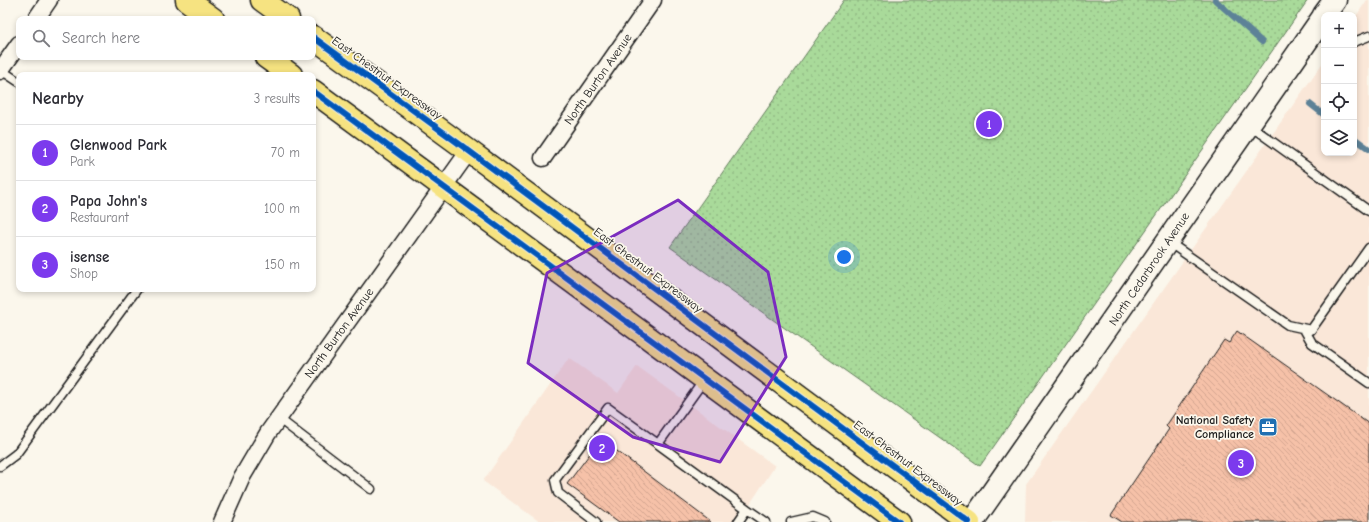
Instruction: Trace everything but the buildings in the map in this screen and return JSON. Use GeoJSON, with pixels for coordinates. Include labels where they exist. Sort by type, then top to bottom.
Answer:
{"type":"FeatureCollection","features":[{"type":"Feature","properties":{"kind":"main road"},"geometry":{"type":"LineString","coordinates":[[187,0],[209,16]]}},
{"type":"Feature","properties":{"kind":"main road"},"geometry":{"type":"LineString","coordinates":[[262,0],[284,16]]}},
{"type":"Feature","properties":{"kind":"main road","name":"East Chestnut Expressway"},"geometry":{"type":"LineString","coordinates":[[316,39],[969,522]]}},
{"type":"Feature","properties":{"kind":"main road"},"geometry":{"type":"LineString","coordinates":[[270,60],[286,72]]}},
{"type":"Feature","properties":{"kind":"main road"},"geometry":{"type":"LineString","coordinates":[[316,93],[899,522]]}},
{"type":"Feature","properties":{"kind":"street"},"geometry":{"type":"LineString","coordinates":[[38,16],[49,0]]}},
{"type":"Feature","properties":{"kind":"street","name":"North Burton Avenue"},"geometry":{"type":"LineString","coordinates":[[543,158],[653,0]]}},
{"type":"Feature","properties":{"kind":"street","name":"North Cedarbrook Avenue"},"geometry":{"type":"LineString","coordinates":[[1328,12],[1335,0]]}},
{"type":"Feature","properties":{"kind":"street","name":"North Cedarbrook Avenue"},"geometry":{"type":"LineString","coordinates":[[972,522],[1248,125],[1321,23]]}},
{"type":"Feature","properties":{"kind":"street"},"geometry":{"type":"LineString","coordinates":[[0,70],[16,48]]}},
{"type":"Feature","properties":{"kind":"street","name":"North Burton Avenue"},"geometry":{"type":"LineString","coordinates":[[222,522],[242,477],[278,418],[469,151]]}},
{"type":"Feature","properties":{"kind":"lane"},"geometry":{"type":"LineString","coordinates":[[1357,41],[1369,36]]}},
{"type":"Feature","properties":{"kind":"lane"},"geometry":{"type":"LineString","coordinates":[[0,70],[16,80]]}},
{"type":"Feature","properties":{"kind":"lane"},"geometry":{"type":"LineString","coordinates":[[1248,125],[1369,211]]}},
{"type":"Feature","properties":{"kind":"lane"},"geometry":{"type":"LineString","coordinates":[[1167,242],[1288,325],[1310,330],[1369,248]]}},
{"type":"Feature","properties":{"kind":"lane"},"geometry":{"type":"LineString","coordinates":[[0,466],[16,454],[135,292]]}},
{"type":"Feature","properties":{"kind":"lane"},"geometry":{"type":"LineString","coordinates":[[1304,329],[1312,344],[1369,383]]}},
{"type":"Feature","properties":{"kind":"lane"},"geometry":{"type":"LineString","coordinates":[[658,444],[705,379]]}},
{"type":"Feature","properties":{"kind":"lane"},"geometry":{"type":"LineString","coordinates":[[596,522],[558,493],[555,480],[608,408],[766,522]]}},
{"type":"Feature","properties":{"kind":"lane"},"geometry":{"type":"LineString","coordinates":[[278,418],[371,489]]}},
{"type":"Feature","properties":{"kind":"lane"},"geometry":{"type":"LineString","coordinates":[[738,522],[747,509]]}},
{"type":"Feature","properties":{"kind":"lane"},"geometry":{"type":"LineString","coordinates":[[791,522],[813,517],[825,522]]}},
{"type":"Feature","properties":{"kind":"highlighted area"},"geometry":{"type":"Polygon","coordinates":[[[678,200],[768,272],[786,357],[720,462],[633,437],[528,363],[547,273],[678,200]]]}},
{"type":"Feature","properties":{"kind":"shaded area"},"geometry":{"type":"Polygon","coordinates":[[[1367,0],[1369,0],[1369,522],[1025,522],[1026,484],[1321,65],[1321,156],[1357,156],[1357,15],[1367,0]]]}},
{"type":"Feature","properties":{"kind":"shaded area"},"geometry":{"type":"Polygon","coordinates":[[[569,358],[618,393],[637,366],[775,466],[738,522],[540,522],[483,481],[569,358]]]}},
{"type":"Feature","properties":{"kind":"green space"},"geometry":{"type":"Polygon","coordinates":[[[844,0],[1308,0],[980,466],[670,247],[844,0]]]}},
{"type":"Feature","properties":{"kind":"waterway"},"geometry":{"type":"LineString","coordinates":[[1215,0],[1262,42]]}},
{"type":"Feature","properties":{"kind":"waterway"},"geometry":{"type":"LineString","coordinates":[[1310,104],[1321,113]]}},
{"type":"Feature","properties":{"kind":"waterway"},"geometry":{"type":"LineString","coordinates":[[1357,140],[1369,149]]}},
{"type":"Feature","properties":{"kind":"cycle path"},"geometry":{"type":"LineString","coordinates":[[316,39],[969,522]]}},
{"type":"Feature","properties":{"kind":"cycle path"},"geometry":{"type":"LineString","coordinates":[[316,93],[899,522]]}},
{"type":"Feature","properties":{"kind":"place","name":"Glenwood Park"},"geometry":{"type":"Point","coordinates":[989,124]}},
{"type":"Feature","properties":{"kind":"place","name":"National Safety Compliance"},"geometry":{"type":"Point","coordinates":[1268,427]}},
{"type":"Feature","properties":{"kind":"place","name":"Papa John's"},"geometry":{"type":"Point","coordinates":[602,448]}},
{"type":"Feature","properties":{"kind":"place","name":"isense"},"geometry":{"type":"Point","coordinates":[1241,463]}}]}
